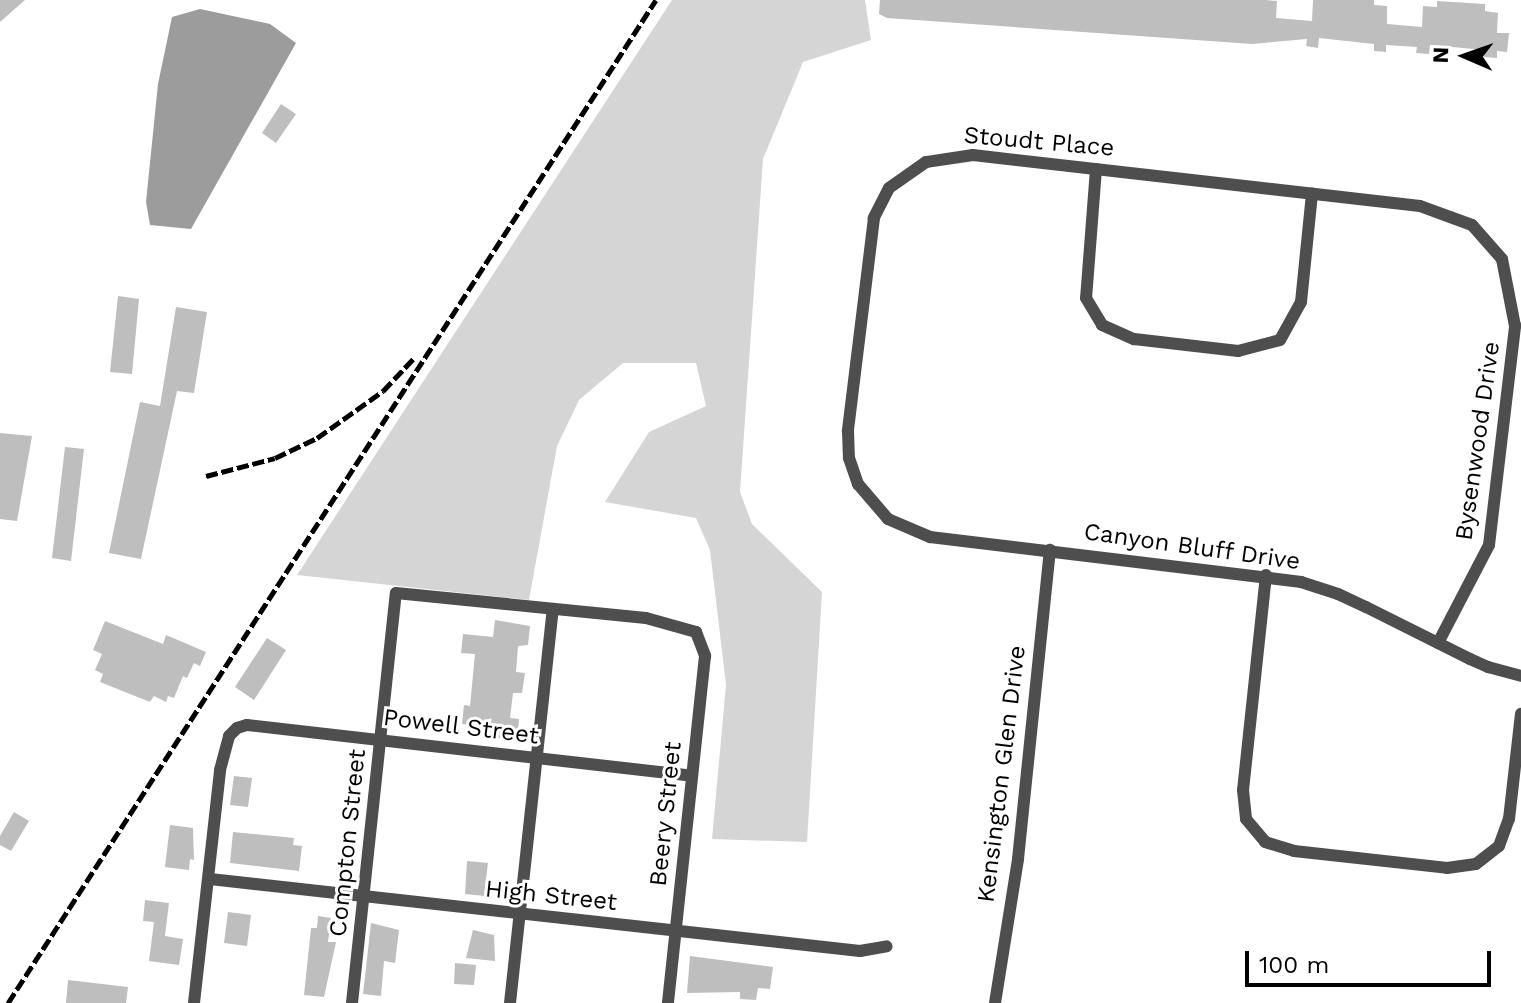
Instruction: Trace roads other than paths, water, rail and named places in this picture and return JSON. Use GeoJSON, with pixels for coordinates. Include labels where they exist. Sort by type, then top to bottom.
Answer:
{"type":"FeatureCollection","features":[{"type":"Feature","properties":{"kind":"street","name":"Stoudt Place"},"geometry":{"type":"LineString","coordinates":[[858,484],[848,431],[874,218],[889,188],[912,168],[957,154],[1437,209],[1488,239]]}},
{"type":"Feature","properties":{"kind":"street"},"geometry":{"type":"LineString","coordinates":[[1096,169],[1085,287],[1096,317],[1113,332],[1134,339],[1238,351],[1280,340],[1301,302],[1312,194]]}},
{"type":"Feature","properties":{"kind":"street","name":"Bysenwood Drive"},"geometry":{"type":"LineString","coordinates":[[1438,643],[1489,545],[1518,326],[1502,259],[1488,239]]}},
{"type":"Feature","properties":{"kind":"street","name":"Canyon Bluff Drive"},"geometry":{"type":"LineString","coordinates":[[858,484],[871,504],[909,531],[1266,575],[1338,594],[1438,643],[1521,676]]}},
{"type":"Feature","properties":{"kind":"street","name":"Kensington Glen Drive"},"geometry":{"type":"LineString","coordinates":[[995,1003],[1018,859],[1050,550]]}},
{"type":"Feature","properties":{"kind":"street"},"geometry":{"type":"LineString","coordinates":[[1266,575],[1243,790],[1246,819],[1254,833],[1278,848],[1447,868],[1476,864],[1499,846],[1509,819],[1521,714]]}},
{"type":"Feature","properties":{"kind":"street","name":"Compton Street"},"geometry":{"type":"LineString","coordinates":[[352,1003],[396,593],[553,609]]}},
{"type":"Feature","properties":{"kind":"street"},"geometry":{"type":"LineString","coordinates":[[510,1003],[553,609]]}},
{"type":"Feature","properties":{"kind":"street","name":"Beery Street"},"geometry":{"type":"LineString","coordinates":[[553,609],[677,623],[696,632],[705,656],[668,1003]]}},
{"type":"Feature","properties":{"kind":"street","name":"Powell Street"},"geometry":{"type":"LineString","coordinates":[[210,879],[220,770],[229,736],[247,725],[692,776]]}},
{"type":"Feature","properties":{"kind":"street"},"geometry":{"type":"LineString","coordinates":[[194,1003],[210,879]]}},
{"type":"Feature","properties":{"kind":"street","name":"High Street"},"geometry":{"type":"LineString","coordinates":[[210,879],[860,951],[887,946]]}},
{"type":"Feature","properties":{"kind":"railway"},"geometry":{"type":"LineString","coordinates":[[8,1003],[656,0]]}},
{"type":"Feature","properties":{"kind":"railway"},"geometry":{"type":"LineString","coordinates":[[206,476],[275,458],[317,438],[383,391],[414,358]]}}]}
